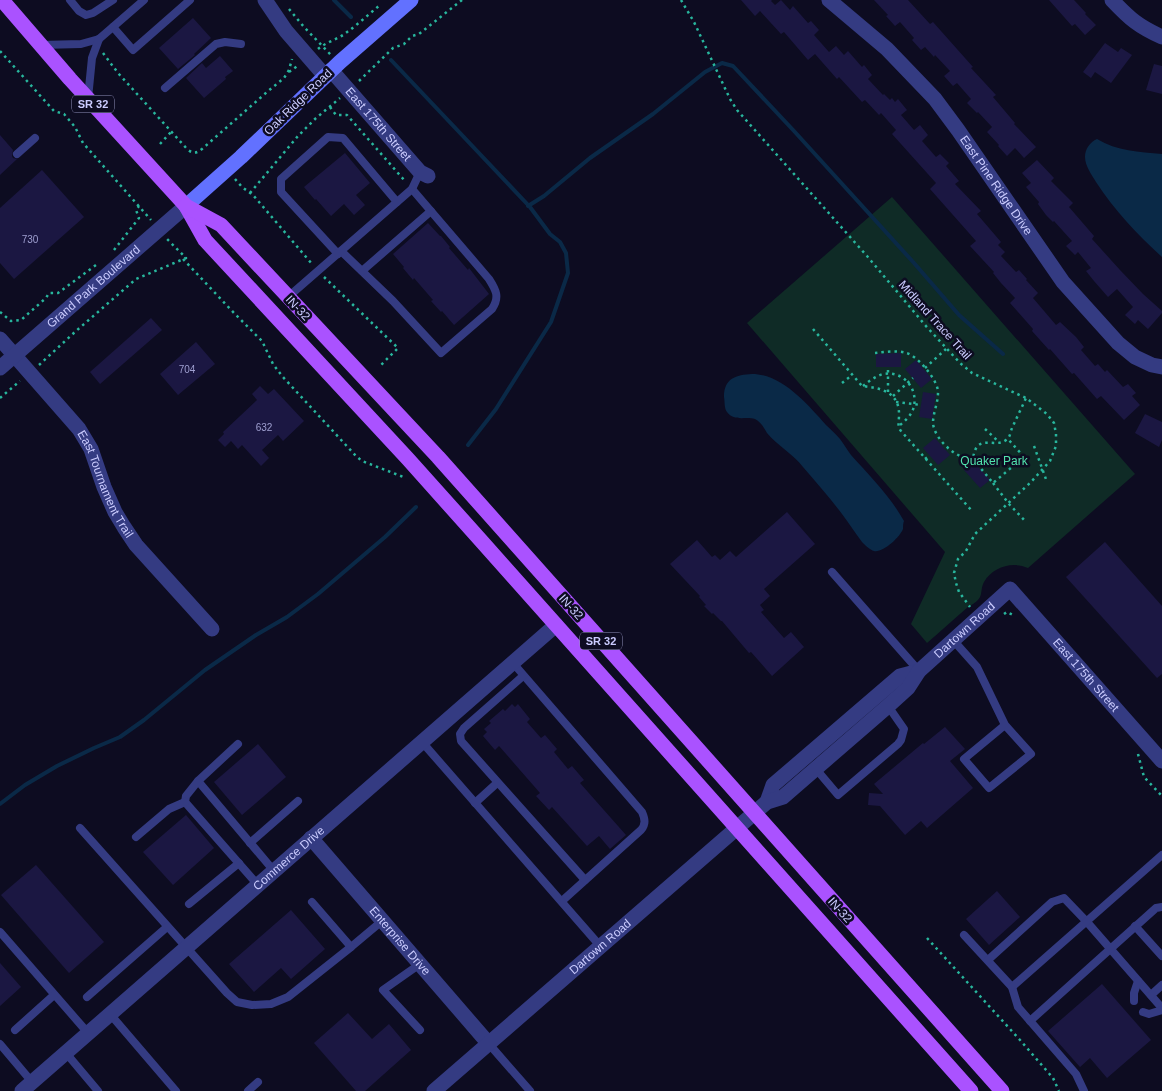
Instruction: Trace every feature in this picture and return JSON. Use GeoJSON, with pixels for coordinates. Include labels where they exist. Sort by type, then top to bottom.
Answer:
{"type":"FeatureCollection","features":[{"type":"Feature","properties":{"kind":"main road","name":"IN-32"},"geometry":{"type":"LineString","coordinates":[[2,0],[88,99],[186,206],[205,240],[408,459],[971,1091]]}},
{"type":"Feature","properties":{"kind":"main road","name":"IN-32"},"geometry":{"type":"LineString","coordinates":[[186,206],[221,225],[438,458],[1002,1091]]}},
{"type":"Feature","properties":{"kind":"street","name":"East 175th Street"},"geometry":{"type":"LineString","coordinates":[[265,0],[286,31],[331,70],[424,174]]}},
{"type":"Feature","properties":{"kind":"street","name":"Oak Ridge Road"},"geometry":{"type":"LineString","coordinates":[[186,206],[241,157],[331,70],[411,0]]}},
{"type":"Feature","properties":{"kind":"street","name":"East Pine Ridge Drive"},"geometry":{"type":"LineString","coordinates":[[829,0],[887,49],[935,99],[1063,282],[1118,343],[1135,356],[1152,365],[1162,367]]}},
{"type":"Feature","properties":{"kind":"street"},"geometry":{"type":"LineString","coordinates":[[1112,0],[1128,18],[1144,29],[1162,37]]}},
{"type":"Feature","properties":{"kind":"street","name":"Grand Park Boulevard"},"geometry":{"type":"LineString","coordinates":[[0,368],[186,206]]}},
{"type":"Feature","properties":{"kind":"street","name":"East Tournament Trail"},"geometry":{"type":"LineString","coordinates":[[0,339],[79,429],[91,449],[115,512],[136,545],[212,629]]}},
{"type":"Feature","properties":{"kind":"street","name":"East 175th Street"},"geometry":{"type":"LineString","coordinates":[[1010,589],[1162,761]]}},
{"type":"Feature","properties":{"kind":"street","name":"Dartown Road"},"geometry":{"type":"LineString","coordinates":[[434,1091],[767,802],[783,797],[816,769],[908,688],[919,671],[1010,589]]}},
{"type":"Feature","properties":{"kind":"street","name":"Commerce Drive"},"geometry":{"type":"LineString","coordinates":[[27,1086],[556,625]]}},
{"type":"Feature","properties":{"kind":"street","name":"Dartown Road"},"geometry":{"type":"LineString","coordinates":[[767,802],[772,785],[805,756],[900,676],[919,671]]}},
{"type":"Feature","properties":{"kind":"street","name":"Enterprise Drive"},"geometry":{"type":"LineString","coordinates":[[311,838],[489,1044]]}},
{"type":"Feature","properties":{"kind":"lane"},"geometry":{"type":"LineString","coordinates":[[70,0],[82,14],[90,15],[113,0]]}},
{"type":"Feature","properties":{"kind":"lane"},"geometry":{"type":"LineString","coordinates":[[88,99],[92,58],[97,43],[144,0]]}},
{"type":"Feature","properties":{"kind":"lane"},"geometry":{"type":"LineString","coordinates":[[113,27],[133,50],[190,0]]}},
{"type":"Feature","properties":{"kind":"lane"},"geometry":{"type":"LineString","coordinates":[[165,88],[216,44],[225,42],[241,44]]}},
{"type":"Feature","properties":{"kind":"lane"},"geometry":{"type":"LineString","coordinates":[[40,45],[97,43]]}},
{"type":"Feature","properties":{"kind":"lane"},"geometry":{"type":"LineString","coordinates":[[397,202],[343,138],[328,137],[280,179],[281,192],[339,252],[393,301],[441,353],[492,309],[496,302],[496,294],[489,279],[412,189]]}},
{"type":"Feature","properties":{"kind":"lane"},"geometry":{"type":"LineString","coordinates":[[17,154],[35,138]]}},
{"type":"Feature","properties":{"kind":"lane"},"geometry":{"type":"LineString","coordinates":[[288,297],[412,189],[424,174]]}},
{"type":"Feature","properties":{"kind":"lane"},"geometry":{"type":"LineString","coordinates":[[362,271],[431,211]]}},
{"type":"Feature","properties":{"kind":"lane"},"geometry":{"type":"LineString","coordinates":[[832,572],[919,671]]}},
{"type":"Feature","properties":{"kind":"lane"},"geometry":{"type":"LineString","coordinates":[[953,640],[977,667],[1005,724],[1030,754],[989,788],[964,760],[1005,724]]}},
{"type":"Feature","properties":{"kind":"lane"},"geometry":{"type":"LineString","coordinates":[[513,663],[642,812],[644,817],[644,825],[641,830],[562,901]]}},
{"type":"Feature","properties":{"kind":"lane"},"geometry":{"type":"LineString","coordinates":[[523,676],[464,728],[460,734],[461,741],[585,880]]}},
{"type":"Feature","properties":{"kind":"lane"},"geometry":{"type":"LineString","coordinates":[[816,769],[838,795],[898,744],[904,729],[888,706]]}},
{"type":"Feature","properties":{"kind":"lane"},"geometry":{"type":"LineString","coordinates":[[422,742],[601,947]]}},
{"type":"Feature","properties":{"kind":"lane"},"geometry":{"type":"LineString","coordinates":[[185,802],[186,796],[198,781],[238,744]]}},
{"type":"Feature","properties":{"kind":"lane"},"geometry":{"type":"LineString","coordinates":[[198,781],[274,871]]}},
{"type":"Feature","properties":{"kind":"lane"},"geometry":{"type":"LineString","coordinates":[[474,803],[497,782]]}},
{"type":"Feature","properties":{"kind":"lane"},"geometry":{"type":"LineString","coordinates":[[250,843],[298,801]]}},
{"type":"Feature","properties":{"kind":"lane"},"geometry":{"type":"LineString","coordinates":[[136,837],[169,809],[185,802]]}},
{"type":"Feature","properties":{"kind":"lane"},"geometry":{"type":"LineString","coordinates":[[185,802],[258,885]]}},
{"type":"Feature","properties":{"kind":"lane"},"geometry":{"type":"LineString","coordinates":[[80,828],[186,948],[237,1002],[252,1005],[271,1004],[288,996],[382,921]]}},
{"type":"Feature","properties":{"kind":"lane"},"geometry":{"type":"LineString","coordinates":[[1012,987],[1162,855]]}},
{"type":"Feature","properties":{"kind":"lane"},"geometry":{"type":"LineString","coordinates":[[190,904],[239,863]]}},
{"type":"Feature","properties":{"kind":"lane"},"geometry":{"type":"LineString","coordinates":[[988,960],[1052,902],[1064,898],[1162,1009],[1149,1014],[1143,1012]]}},
{"type":"Feature","properties":{"kind":"lane"},"geometry":{"type":"LineString","coordinates":[[312,902],[351,947]]}},
{"type":"Feature","properties":{"kind":"lane"},"geometry":{"type":"LineString","coordinates":[[1030,1021],[1135,926],[1156,908],[1162,907]]}},
{"type":"Feature","properties":{"kind":"lane"},"geometry":{"type":"LineString","coordinates":[[87,997],[167,926]]}},
{"type":"Feature","properties":{"kind":"lane"},"geometry":{"type":"LineString","coordinates":[[1135,926],[1162,956]]}},
{"type":"Feature","properties":{"kind":"lane"},"geometry":{"type":"LineString","coordinates":[[0,932],[88,1033]]}},
{"type":"Feature","properties":{"kind":"lane"},"geometry":{"type":"LineString","coordinates":[[964,935],[1012,987],[1018,1007],[1076,1074],[1084,1091]]}},
{"type":"Feature","properties":{"kind":"lane"},"geometry":{"type":"LineString","coordinates":[[420,964],[384,990],[420,1030]]}},
{"type":"Feature","properties":{"kind":"lane"},"geometry":{"type":"LineString","coordinates":[[1134,1001],[1134,993],[1138,981]]}},
{"type":"Feature","properties":{"kind":"lane"},"geometry":{"type":"LineString","coordinates":[[1151,995],[1162,985]]}},
{"type":"Feature","properties":{"kind":"lane"},"geometry":{"type":"LineString","coordinates":[[15,1030],[54,995]]}},
{"type":"Feature","properties":{"kind":"lane"},"geometry":{"type":"LineString","coordinates":[[110,1014],[176,1091]]}},
{"type":"Feature","properties":{"kind":"lane"},"geometry":{"type":"LineString","coordinates":[[0,1044],[27,1086]]}},
{"type":"Feature","properties":{"kind":"lane"},"geometry":{"type":"LineString","coordinates":[[489,1044],[530,1091]]}},
{"type":"Feature","properties":{"kind":"lane"},"geometry":{"type":"LineString","coordinates":[[66,1053],[98,1091]]}},
{"type":"Feature","properties":{"kind":"lane"},"geometry":{"type":"LineString","coordinates":[[248,1091],[258,1082]]}},
{"type":"Feature","properties":{"kind":"path"},"geometry":{"type":"LineString","coordinates":[[250,193],[298,136],[372,70],[393,48],[404,44],[408,38],[419,34],[462,0]]}},
{"type":"Feature","properties":{"kind":"path","name":"Midland Trace Trail"},"geometry":{"type":"LineString","coordinates":[[681,0],[694,22],[737,110],[867,256],[946,349],[972,373],[1026,398],[1047,414],[1054,423],[1056,446],[1050,461],[1032,482],[975,534],[966,551],[958,559],[954,573],[959,592],[964,601],[979,618]]}},
{"type":"Feature","properties":{"kind":"path"},"geometry":{"type":"LineString","coordinates":[[322,45],[335,40],[351,29],[380,5]]}},
{"type":"Feature","properties":{"kind":"path"},"geometry":{"type":"LineString","coordinates":[[287,7],[322,45],[331,70]]}},
{"type":"Feature","properties":{"kind":"path"},"geometry":{"type":"LineString","coordinates":[[97,43],[118,73],[190,152],[195,153],[200,151],[284,78],[292,61],[291,56]]}},
{"type":"Feature","properties":{"kind":"path"},"geometry":{"type":"LineString","coordinates":[[0,51],[54,111],[64,114],[75,127],[84,143],[139,207],[136,210],[139,218],[111,254]]}},
{"type":"Feature","properties":{"kind":"path"},"geometry":{"type":"LineString","coordinates":[[330,107],[336,115],[347,115],[412,189]]}},
{"type":"Feature","properties":{"kind":"path"},"geometry":{"type":"LineString","coordinates":[[160,144],[171,132]]}},
{"type":"Feature","properties":{"kind":"path"},"geometry":{"type":"LineString","coordinates":[[0,398],[136,279],[184,258],[262,341],[273,364],[282,376],[356,456],[362,461],[410,480]]}},
{"type":"Feature","properties":{"kind":"path"},"geometry":{"type":"LineString","coordinates":[[0,312],[11,321],[21,320],[46,298],[49,293],[58,293],[103,260]]}},
{"type":"Feature","properties":{"kind":"path"},"geometry":{"type":"LineString","coordinates":[[813,330],[862,386],[876,387],[893,396],[900,413],[898,427],[972,511]]}},
{"type":"Feature","properties":{"kind":"path"},"geometry":{"type":"LineString","coordinates":[[924,369],[946,349]]}},
{"type":"Feature","properties":{"kind":"path"},"geometry":{"type":"LineString","coordinates":[[875,352],[903,352],[909,353],[914,357],[937,384],[938,393],[933,425],[943,444],[960,456],[973,459]]}},
{"type":"Feature","properties":{"kind":"path"},"geometry":{"type":"LineString","coordinates":[[888,367],[888,392]]}},
{"type":"Feature","properties":{"kind":"path"},"geometry":{"type":"LineString","coordinates":[[862,386],[877,376],[888,374],[900,376],[908,383],[915,394],[914,404],[910,415],[898,427]]}},
{"type":"Feature","properties":{"kind":"path"},"geometry":{"type":"LineString","coordinates":[[842,384],[852,375]]}},
{"type":"Feature","properties":{"kind":"path"},"geometry":{"type":"LineString","coordinates":[[893,396],[913,378]]}},
{"type":"Feature","properties":{"kind":"path"},"geometry":{"type":"LineString","coordinates":[[973,459],[975,450],[981,444],[990,442],[1000,443],[1008,439],[1026,398]]}},
{"type":"Feature","properties":{"kind":"path"},"geometry":{"type":"LineString","coordinates":[[896,402],[921,405]]}},
{"type":"Feature","properties":{"kind":"path"},"geometry":{"type":"LineString","coordinates":[[985,429],[1000,443]]}},
{"type":"Feature","properties":{"kind":"path"},"geometry":{"type":"LineString","coordinates":[[993,484],[1024,457],[1008,439]]}},
{"type":"Feature","properties":{"kind":"path"},"geometry":{"type":"LineString","coordinates":[[1034,446],[1047,482]]}},
{"type":"Feature","properties":{"kind":"path"},"geometry":{"type":"LineString","coordinates":[[925,459],[930,456]]}},
{"type":"Feature","properties":{"kind":"path"},"geometry":{"type":"LineString","coordinates":[[973,459],[1026,522]]}},
{"type":"Feature","properties":{"kind":"path"},"geometry":{"type":"LineString","coordinates":[[1001,616],[1007,612],[1013,614],[1019,620]]}},
{"type":"Feature","properties":{"kind":"path"},"geometry":{"type":"LineString","coordinates":[[1138,754],[1144,777],[1162,796]]}},
{"type":"Feature","properties":{"kind":"path"},"geometry":{"type":"LineString","coordinates":[[927,938],[1053,1078],[1059,1091]]}},
{"type":"Feature","properties":{"kind":"green space","name":"Quaker Park"},"geometry":{"type":"Polygon","coordinates":[[[892,197],[1135,474],[1028,568],[1009,565],[992,573],[984,582],[978,600],[927,643],[911,624],[945,552],[747,323],[892,197]]]}},
{"type":"Feature","properties":{"kind":"water"},"geometry":{"type":"Polygon","coordinates":[[[1097,139],[1112,146],[1137,152],[1162,154],[1162,257],[1135,231],[1103,193],[1089,170],[1085,160],[1086,151],[1090,144],[1097,139]]]}},
{"type":"Feature","properties":{"kind":"water"},"geometry":{"type":"Polygon","coordinates":[[[752,374],[774,379],[803,400],[838,437],[886,495],[904,521],[903,529],[891,544],[878,551],[868,547],[862,542],[845,517],[799,462],[771,438],[759,422],[751,418],[733,417],[727,412],[724,397],[726,386],[736,377],[752,374]]]}},
{"type":"Feature","properties":{"kind":"building"},"geometry":{"type":"Polygon","coordinates":[[[741,0],[772,0],[775,5],[781,0],[790,10],[793,6],[808,23],[811,21],[819,30],[814,35],[829,52],[836,46],[844,55],[848,51],[872,75],[868,79],[883,95],[890,100],[892,98],[895,102],[898,99],[907,110],[901,115],[914,130],[920,125],[928,135],[922,141],[936,157],[940,154],[949,163],[946,166],[959,181],[955,184],[981,211],[977,214],[1001,242],[998,245],[1005,252],[1001,256],[1016,272],[1019,270],[1038,293],[1033,298],[1056,325],[1060,322],[1076,337],[1084,347],[1081,350],[1095,366],[1098,364],[1105,372],[1107,370],[1123,387],[1128,384],[1136,393],[1132,396],[1140,405],[1124,420],[1101,396],[1097,399],[1074,373],[1072,374],[1032,331],[1033,329],[1010,303],[1015,298],[970,246],[976,241],[930,189],[936,183],[892,134],[896,130],[881,113],[879,115],[865,100],[862,102],[839,77],[837,79],[815,54],[808,60],[784,32],[781,34],[760,11],[755,16],[741,0]]]}},
{"type":"Feature","properties":{"kind":"building"},"geometry":{"type":"Polygon","coordinates":[[[874,0],[908,0],[930,24],[933,22],[996,95],[993,97],[1014,124],[1036,147],[1024,158],[1015,148],[1007,156],[987,132],[992,127],[967,103],[971,99],[957,83],[953,86],[944,76],[950,71],[925,47],[921,50],[912,40],[914,38],[900,22],[895,26],[874,0]]]}},
{"type":"Feature","properties":{"kind":"building"},"geometry":{"type":"Polygon","coordinates":[[[1049,0],[1074,0],[1096,25],[1085,35],[1075,24],[1072,26],[1049,0]]]}},
{"type":"Feature","properties":{"kind":"building"},"geometry":{"type":"Polygon","coordinates":[[[193,18],[211,38],[178,69],[159,48],[193,18]]]}},
{"type":"Feature","properties":{"kind":"building"},"geometry":{"type":"Polygon","coordinates":[[[1105,43],[1118,52],[1121,48],[1132,55],[1111,83],[1095,72],[1091,78],[1083,72],[1105,43]]]}},
{"type":"Feature","properties":{"kind":"building"},"geometry":{"type":"Polygon","coordinates":[[[220,56],[233,71],[204,98],[186,78],[202,63],[206,68],[220,56]]]}},
{"type":"Feature","properties":{"kind":"building"},"geometry":{"type":"Polygon","coordinates":[[[1154,64],[1162,66],[1162,94],[1146,90],[1154,64]]]}},
{"type":"Feature","properties":{"kind":"building"},"geometry":{"type":"Polygon","coordinates":[[[0,135],[13,150],[13,158],[17,159],[0,175],[0,135]]]}},
{"type":"Feature","properties":{"kind":"building"},"geometry":{"type":"Polygon","coordinates":[[[345,153],[370,183],[356,195],[365,205],[354,215],[344,204],[331,216],[304,187],[345,153]]]}},
{"type":"Feature","properties":{"kind":"building"},"geometry":{"type":"Polygon","coordinates":[[[1037,160],[1054,178],[1051,181],[1073,203],[1069,207],[1094,236],[1092,239],[1143,294],[1162,311],[1148,329],[1138,320],[1135,324],[1125,315],[1133,307],[1117,289],[1108,297],[1094,281],[1086,271],[1091,268],[1078,252],[1075,255],[1066,246],[1072,241],[1046,215],[1038,204],[1039,202],[1026,187],[1031,183],[1022,173],[1037,160]]]}},
{"type":"Feature","properties":{"kind":"building"},"geometry":{"type":"Polygon","coordinates":[[[42,170],[84,217],[14,279],[0,263],[0,208],[42,170]]]}},
{"type":"Feature","properties":{"kind":"building"},"geometry":{"type":"Polygon","coordinates":[[[428,223],[468,270],[469,268],[489,294],[454,325],[431,301],[433,300],[414,278],[413,280],[393,254],[428,223]]]}},
{"type":"Feature","properties":{"kind":"building"},"geometry":{"type":"Polygon","coordinates":[[[151,318],[162,330],[100,384],[90,372],[151,318]]]}},
{"type":"Feature","properties":{"kind":"building"},"geometry":{"type":"Polygon","coordinates":[[[196,342],[215,364],[178,395],[160,374],[196,342]]]}},
{"type":"Feature","properties":{"kind":"building"},"geometry":{"type":"Polygon","coordinates":[[[901,353],[901,367],[876,367],[876,354],[901,353]]]}},
{"type":"Feature","properties":{"kind":"building"},"geometry":{"type":"Polygon","coordinates":[[[916,360],[932,379],[921,388],[905,369],[916,360]]]}},
{"type":"Feature","properties":{"kind":"building"},"geometry":{"type":"Polygon","coordinates":[[[260,386],[268,394],[274,389],[304,421],[283,441],[278,435],[262,450],[269,458],[261,466],[242,445],[238,449],[231,441],[225,447],[218,440],[224,434],[223,432],[257,400],[252,394],[260,386]]]}},
{"type":"Feature","properties":{"kind":"building"},"geometry":{"type":"Polygon","coordinates":[[[923,392],[936,394],[932,419],[919,417],[923,392]]]}},
{"type":"Feature","properties":{"kind":"building"},"geometry":{"type":"Polygon","coordinates":[[[1145,414],[1162,422],[1162,440],[1159,447],[1135,433],[1145,414]]]}},
{"type":"Feature","properties":{"kind":"building"},"geometry":{"type":"Polygon","coordinates":[[[935,438],[950,455],[938,465],[923,448],[935,438]]]}},
{"type":"Feature","properties":{"kind":"building"},"geometry":{"type":"Polygon","coordinates":[[[974,462],[990,480],[980,488],[964,470],[974,462]]]}},
{"type":"Feature","properties":{"kind":"building"},"geometry":{"type":"Polygon","coordinates":[[[787,512],[815,544],[764,589],[770,596],[760,605],[764,610],[761,612],[784,638],[791,632],[804,647],[772,676],[751,652],[749,653],[722,621],[704,606],[706,605],[700,596],[670,564],[697,540],[712,557],[715,555],[720,560],[730,551],[736,557],[787,512]]]}},
{"type":"Feature","properties":{"kind":"building"},"geometry":{"type":"Polygon","coordinates":[[[1105,542],[1162,606],[1162,674],[1157,678],[1066,577],[1105,542]]]}},
{"type":"Feature","properties":{"kind":"building"},"geometry":{"type":"Polygon","coordinates":[[[512,704],[515,707],[518,704],[530,719],[527,722],[541,738],[545,735],[557,749],[554,752],[568,769],[572,766],[584,780],[580,783],[626,835],[610,849],[599,836],[587,846],[552,807],[549,810],[536,796],[540,793],[499,746],[495,750],[483,736],[487,732],[484,729],[491,723],[489,721],[512,704]]]}},
{"type":"Feature","properties":{"kind":"building"},"geometry":{"type":"Polygon","coordinates":[[[945,727],[965,749],[950,761],[973,788],[927,828],[921,821],[905,835],[880,806],[868,805],[869,793],[883,794],[874,784],[945,727]]]}},
{"type":"Feature","properties":{"kind":"building"},"geometry":{"type":"Polygon","coordinates":[[[258,744],[286,777],[242,815],[214,782],[258,744]]]}},
{"type":"Feature","properties":{"kind":"building"},"geometry":{"type":"Polygon","coordinates":[[[186,815],[214,848],[173,885],[143,852],[186,815]]]}},
{"type":"Feature","properties":{"kind":"building"},"geometry":{"type":"Polygon","coordinates":[[[36,865],[104,942],[69,973],[1,895],[36,865]]]}},
{"type":"Feature","properties":{"kind":"building"},"geometry":{"type":"Polygon","coordinates":[[[997,891],[1020,917],[989,945],[966,919],[997,891]]]}},
{"type":"Feature","properties":{"kind":"building"},"geometry":{"type":"Polygon","coordinates":[[[291,910],[325,949],[291,979],[281,968],[254,992],[229,964],[291,910]]]}},
{"type":"Feature","properties":{"kind":"building"},"geometry":{"type":"Polygon","coordinates":[[[0,963],[21,987],[0,1006],[0,963]]]}},
{"type":"Feature","properties":{"kind":"building"},"geometry":{"type":"Polygon","coordinates":[[[1102,984],[1151,1040],[1107,1078],[1090,1058],[1080,1067],[1048,1031],[1102,984]]]}},
{"type":"Feature","properties":{"kind":"building"},"geometry":{"type":"Polygon","coordinates":[[[348,1013],[372,1039],[389,1024],[411,1050],[365,1091],[356,1091],[314,1043],[348,1013]]]}},
{"type":"Feature","properties":{"kind":"waterway"},"geometry":{"type":"LineString","coordinates":[[334,0],[351,17]]}},
{"type":"Feature","properties":{"kind":"waterway"},"geometry":{"type":"LineString","coordinates":[[391,60],[530,207],[550,234],[560,242],[566,253],[568,273],[551,322],[496,409],[468,445]]}},
{"type":"Feature","properties":{"kind":"waterway"},"geometry":{"type":"LineString","coordinates":[[528,206],[544,196],[590,158],[653,114],[705,72],[722,63],[733,66],[914,263],[959,315],[1003,354]]}},
{"type":"Feature","properties":{"kind":"waterway"},"geometry":{"type":"LineString","coordinates":[[0,804],[25,785],[57,766],[120,737],[144,720],[205,670],[256,635],[287,617],[318,594],[385,537],[416,507]]}}]}
